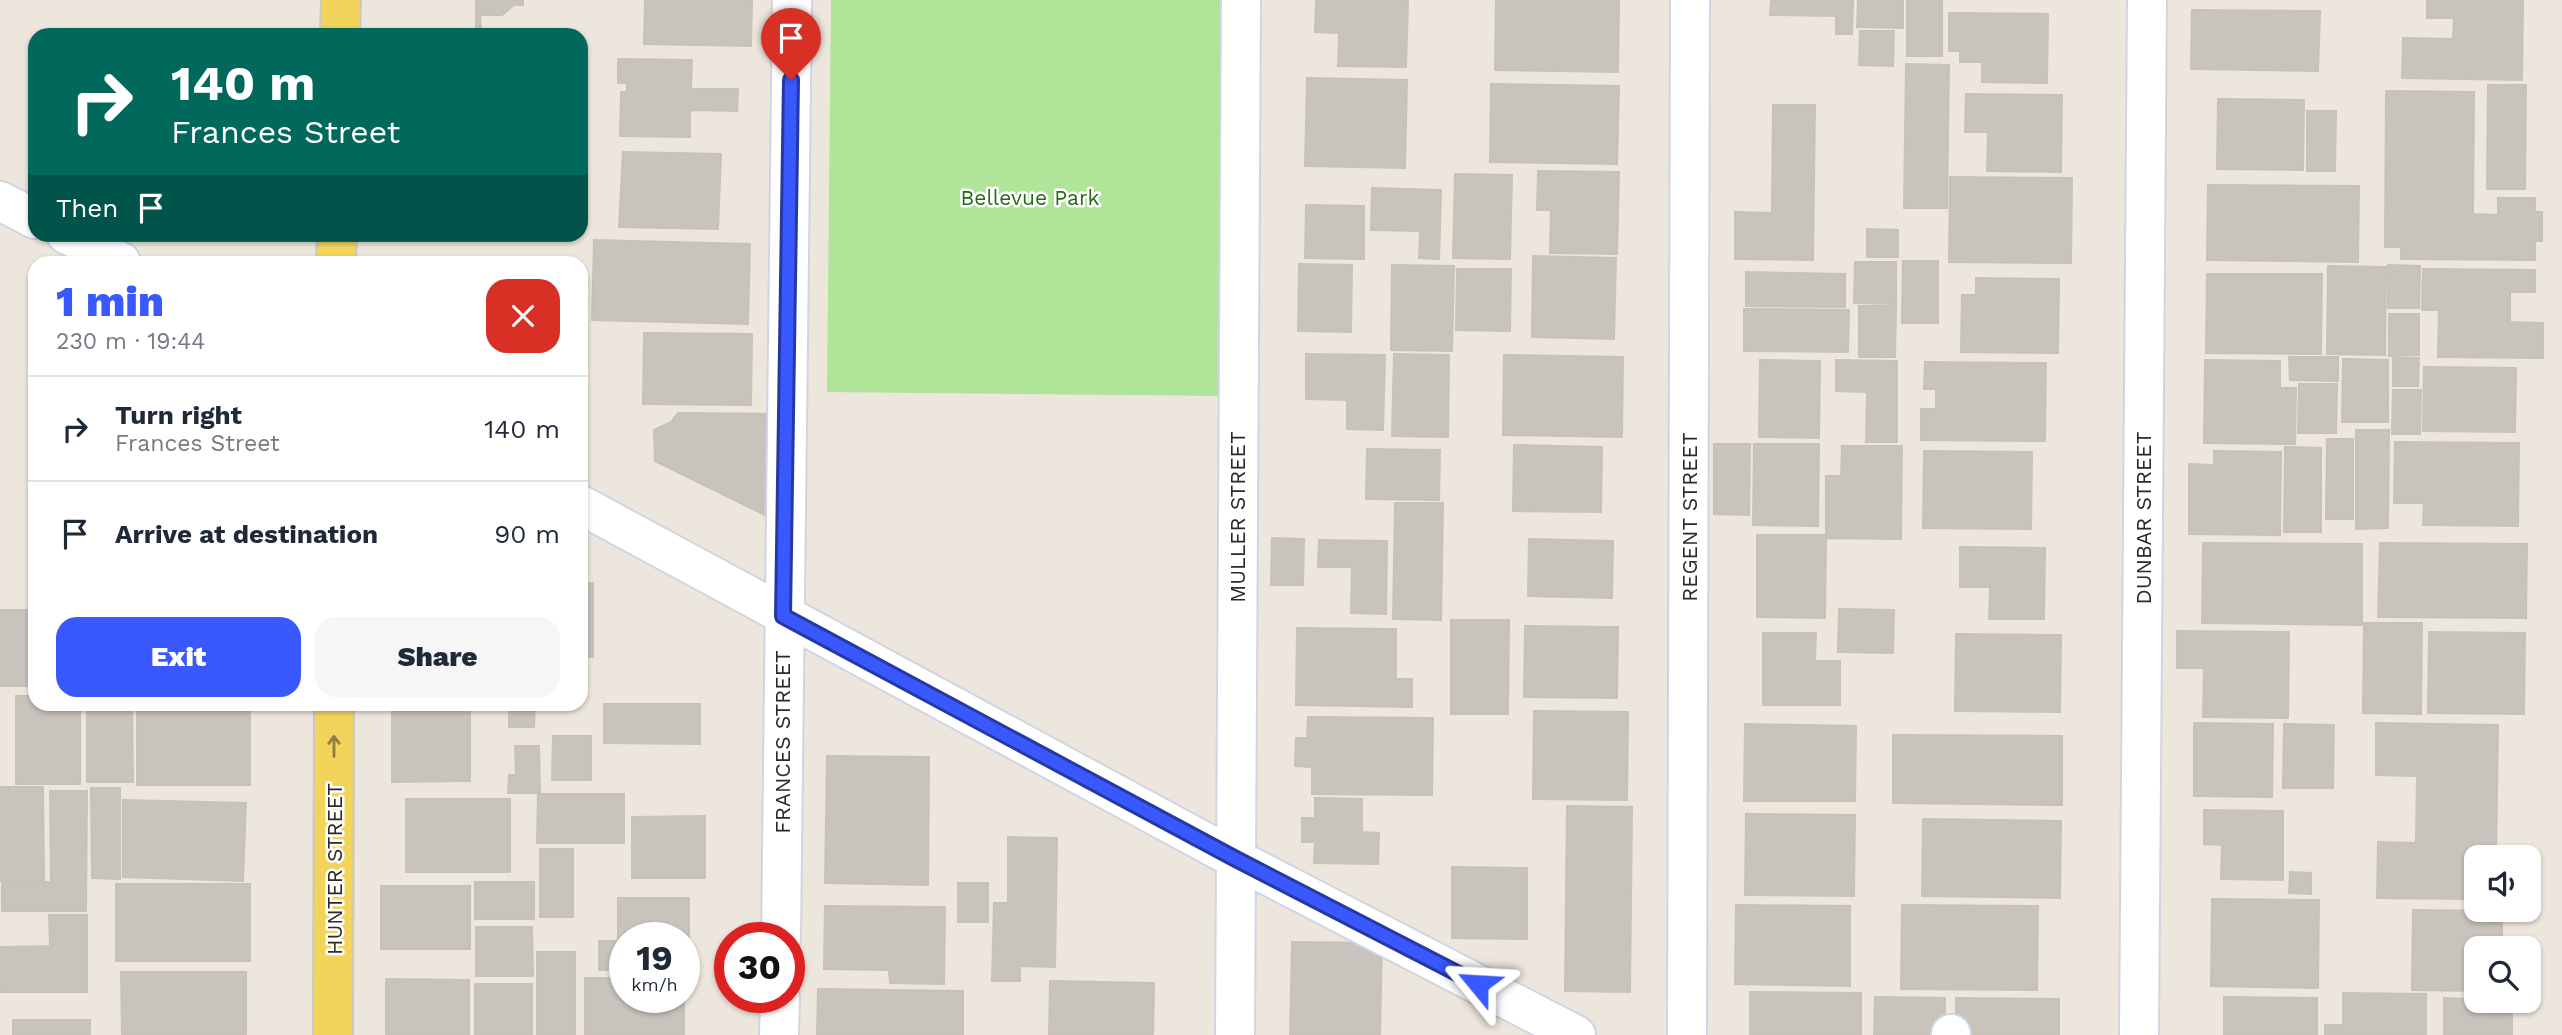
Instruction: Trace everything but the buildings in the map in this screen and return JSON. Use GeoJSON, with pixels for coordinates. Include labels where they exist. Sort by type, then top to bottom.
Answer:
{"type":"FeatureCollection","features":[{"type":"Feature","properties":{"kind":"main road"},"geometry":{"type":"LineString","coordinates":[[340,28],[341,0]]}},
{"type":"Feature","properties":{"kind":"main road","name":"HUNTER STREET"},"geometry":{"type":"LineString","coordinates":[[334,711],[334,1035]]}},
{"type":"Feature","properties":{"kind":"street","name":"FRANCES STREET"},"geometry":{"type":"LineString","coordinates":[[780,922],[792,0]]}},
{"type":"Feature","properties":{"kind":"street","name":"MULLER STREET"},"geometry":{"type":"LineString","coordinates":[[1235,1035],[1241,0]]}},
{"type":"Feature","properties":{"kind":"street","name":"REGENT STREET"},"geometry":{"type":"LineString","coordinates":[[1687,1035],[1690,0]]}},
{"type":"Feature","properties":{"kind":"street","name":"DUNBAR STREET"},"geometry":{"type":"LineString","coordinates":[[2139,1035],[2147,0]]}},
{"type":"Feature","properties":{"kind":"street"},"geometry":{"type":"LineString","coordinates":[[0,201],[28,215]]}},
{"type":"Feature","properties":{"kind":"street"},"geometry":{"type":"LineString","coordinates":[[82,242],[109,256]]}},
{"type":"Feature","properties":{"kind":"street"},"geometry":{"type":"LineString","coordinates":[[588,509],[1234,858],[1576,1035]]}},
{"type":"Feature","properties":{"kind":"street"},"geometry":{"type":"LineString","coordinates":[[779,1035],[780,1013]]}},
{"type":"Feature","properties":{"kind":"green space","name":"Bellevue Park"},"geometry":{"type":"Polygon","coordinates":[[[831,0],[1229,0],[1225,396],[827,392],[831,0]]]}},
{"type":"Feature","properties":{"kind":"route"},"geometry":{"type":"LineString","coordinates":[[791,80],[783,616],[1234,858],[1478,984]]}}]}
